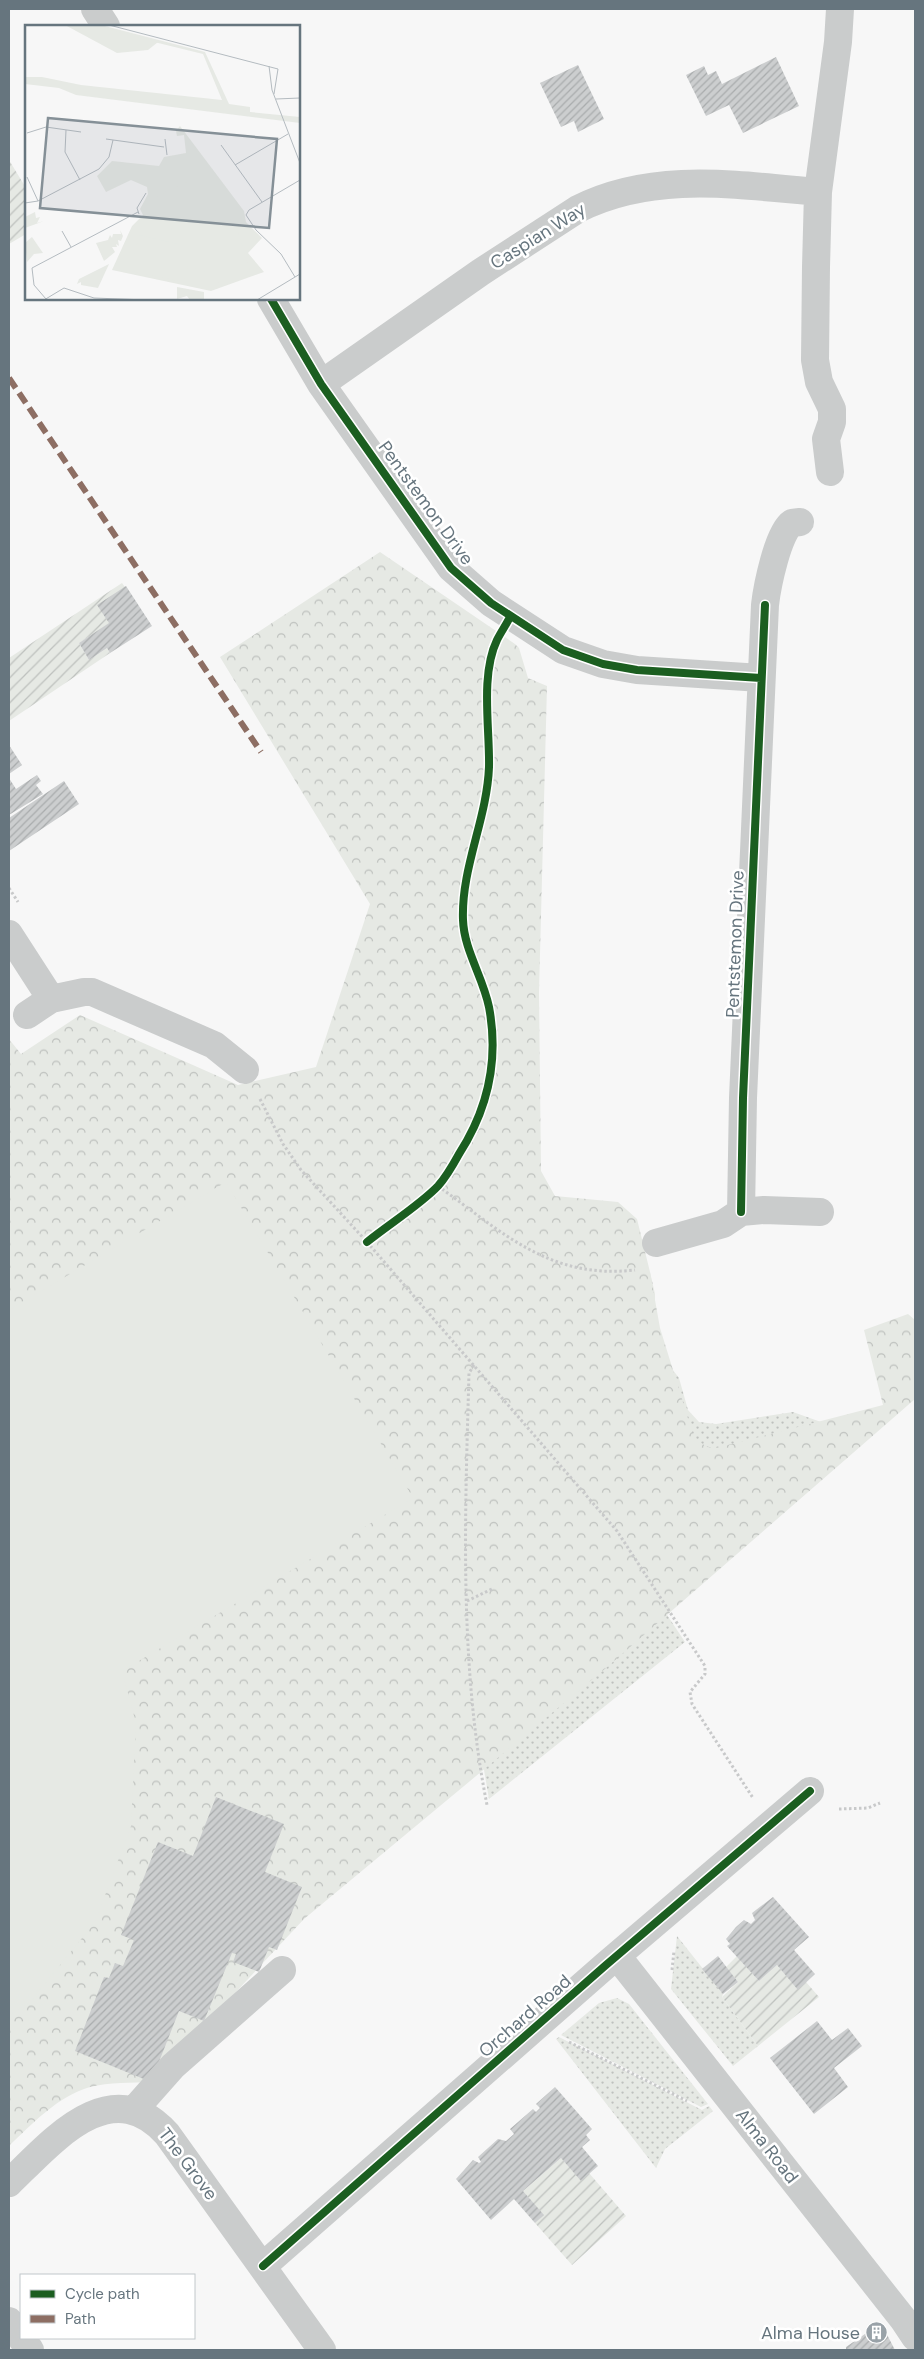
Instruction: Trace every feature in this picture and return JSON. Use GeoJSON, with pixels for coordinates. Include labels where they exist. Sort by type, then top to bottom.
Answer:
{"type":"FeatureCollection","features":[{"type":"Feature","properties":{"kind":"street"},"geometry":{"type":"LineString","coordinates":[[96,9],[105,25]]}},
{"type":"Feature","properties":{"kind":"street"},"geometry":{"type":"LineString","coordinates":[[830,472],[826,439],[832,422],[832,409],[819,382],[814,350],[818,192],[836,61],[840,9]]}},
{"type":"Feature","properties":{"kind":"street","name":"Caspian Way"},"geometry":{"type":"LineString","coordinates":[[322,384],[481,272],[578,209],[592,202],[641,188],[677,183],[705,183],[818,192]]}},
{"type":"Feature","properties":{"kind":"street","name":"Pentstemon Drive"},"geometry":{"type":"LineString","coordinates":[[272,300],[322,384],[451,568],[486,599],[510,617],[536,631],[563,650],[609,665],[654,672],[760,678]]}},
{"type":"Feature","properties":{"kind":"street","name":"Pentstemon Drive"},"geometry":{"type":"LineString","coordinates":[[741,1212],[743,1098],[760,678],[765,605],[769,575],[786,528],[792,522],[800,522]]}},
{"type":"Feature","properties":{"kind":"street"},"geometry":{"type":"LineString","coordinates":[[9,934],[19,969],[51,999]]}},
{"type":"Feature","properties":{"kind":"street"},"geometry":{"type":"LineString","coordinates":[[26,1015],[51,999],[84,992],[98,994],[214,1045],[245,1070]]}},
{"type":"Feature","properties":{"kind":"street"},"geometry":{"type":"LineString","coordinates":[[656,1243],[722,1224],[741,1212],[764,1210],[820,1212]]}},
{"type":"Feature","properties":{"kind":"street","name":"Orchard Road"},"geometry":{"type":"LineString","coordinates":[[263,2266],[617,1956],[810,1791]]}},
{"type":"Feature","properties":{"kind":"street","name":"Alma Road"},"geometry":{"type":"LineString","coordinates":[[617,1956],[892,2304],[915,2337]]}},
{"type":"Feature","properties":{"kind":"street"},"geometry":{"type":"LineString","coordinates":[[134,2110],[173,2066],[282,1970]]}},
{"type":"Feature","properties":{"kind":"street","name":"The Grove"},"geometry":{"type":"LineString","coordinates":[[9,2182],[65,2131],[88,2116],[114,2109],[134,2110],[155,2121],[167,2134],[322,2350]]}},
{"type":"Feature","properties":{"kind":"street"},"geometry":{"type":"LineString","coordinates":[[9,2322],[20,2337]]}},
{"type":"Feature","properties":{"kind":"street"},"geometry":{"type":"LineString","coordinates":[[22,2339],[30,2350]]}},
{"type":"Feature","properties":{"kind":"path"},"geometry":{"type":"LineString","coordinates":[[245,1070],[291,1157],[617,1531],[700,1658],[706,1670],[690,1692],[692,1704],[753,1798]]}},
{"type":"Feature","properties":{"kind":"path"},"geometry":{"type":"LineString","coordinates":[[431,1192],[443,1179]]}},
{"type":"Feature","properties":{"kind":"path"},"geometry":{"type":"LineString","coordinates":[[438,1186],[503,1233],[540,1256],[587,1270],[610,1272],[640,1270]]}},
{"type":"Feature","properties":{"kind":"path"},"geometry":{"type":"LineString","coordinates":[[367,1242],[374,1236]]}},
{"type":"Feature","properties":{"kind":"path"},"geometry":{"type":"LineString","coordinates":[[474,1365],[469,1373],[466,1492],[467,1601],[475,1739],[487,1805]]}},
{"type":"Feature","properties":{"kind":"path"},"geometry":{"type":"LineString","coordinates":[[467,1601],[492,1589]]}},
{"type":"Feature","properties":{"kind":"path"},"geometry":{"type":"LineString","coordinates":[[833,1811],[868,1808],[880,1803]]}},
{"type":"Feature","properties":{"kind":"path"},"geometry":{"type":"LineString","coordinates":[[672,1974],[674,1946]]}},
{"type":"Feature","properties":{"kind":"path"},"geometry":{"type":"LineString","coordinates":[[563,2039],[692,2104]]}},
{"type":"Feature","properties":{"kind":"green space"},"geometry":{"type":"Polygon","coordinates":[[[9,160],[25,186],[25,235],[9,244],[9,160]]]}},
{"type":"Feature","properties":{"kind":"green space"},"geometry":{"type":"Polygon","coordinates":[[[380,552],[515,644],[519,648],[528,678],[547,686],[539,993],[541,1171],[555,1196],[618,1202],[637,1219],[650,1272],[660,1328],[694,1438],[707,1447],[716,1448],[883,1405],[864,1330],[908,1314],[915,1320],[915,1399],[606,1668],[304,1919],[152,2082],[105,2084],[78,2091],[56,2104],[9,2146],[9,1039],[21,1054],[80,1015],[238,1085],[316,1067],[370,904],[220,657],[380,552]]]}},
{"type":"Feature","properties":{"kind":"green space"},"geometry":{"type":"Polygon","coordinates":[[[122,583],[138,605],[79,643],[89,660],[107,648],[110,653],[9,721],[9,658],[122,583]]]}},
{"type":"Feature","properties":{"kind":"green space"},"geometry":{"type":"Polygon","coordinates":[[[226,1182],[413,1498],[122,1671],[136,1723],[131,1826],[95,1922],[30,2002],[9,2016],[9,1310],[226,1182]]]}},
{"type":"Feature","properties":{"kind":"green space"},"geometry":{"type":"Polygon","coordinates":[[[650,1272],[655,1294],[655,1309],[666,1361],[679,1378],[688,1410],[699,1422],[716,1424],[793,1412],[821,1422],[699,1457],[631,1276],[650,1272]]]}},
{"type":"Feature","properties":{"kind":"green space"},"geometry":{"type":"Polygon","coordinates":[[[616,1538],[685,1642],[489,1799],[478,1735],[616,1538]]]}},
{"type":"Feature","properties":{"kind":"green space"},"geometry":{"type":"Polygon","coordinates":[[[677,1936],[723,1994],[722,1997],[758,2046],[733,2066],[671,1989],[677,1936]]]}},
{"type":"Feature","properties":{"kind":"green space"},"geometry":{"type":"Polygon","coordinates":[[[737,1956],[759,1981],[777,1965],[798,1989],[806,1982],[819,1997],[758,2046],[722,1997],[738,1982],[726,1967],[737,1956]]]}},
{"type":"Feature","properties":{"kind":"green space"},"geometry":{"type":"Polygon","coordinates":[[[617,1998],[629,2004],[708,2104],[701,2107],[561,2035],[599,2003],[617,1998]]]}},
{"type":"Feature","properties":{"kind":"green space"},"geometry":{"type":"Polygon","coordinates":[[[559,2037],[702,2110],[709,2106],[713,2111],[665,2149],[656,2168],[556,2039],[559,2037]]]}},
{"type":"Feature","properties":{"kind":"green space"},"geometry":{"type":"Polygon","coordinates":[[[561,2158],[581,2180],[589,2173],[626,2216],[572,2265],[535,2223],[543,2215],[523,2191],[561,2158]]]}},
{"type":"Feature","properties":{"kind":"building"},"geometry":{"type":"Polygon","coordinates":[[[776,57],[799,106],[743,133],[729,105],[706,116],[686,75],[704,66],[708,75],[716,71],[722,84],[776,57]]]}},
{"type":"Feature","properties":{"kind":"building"},"geometry":{"type":"Polygon","coordinates":[[[578,65],[604,119],[578,132],[574,121],[561,127],[540,83],[578,65]]]}},
{"type":"Feature","properties":{"kind":"building"},"geometry":{"type":"Polygon","coordinates":[[[126,586],[152,626],[110,653],[107,648],[89,660],[79,643],[109,623],[97,605],[126,586]]]}},
{"type":"Feature","properties":{"kind":"building"},"geometry":{"type":"Polygon","coordinates":[[[9,745],[22,765],[9,774],[9,745]]]}},
{"type":"Feature","properties":{"kind":"building"},"geometry":{"type":"Polygon","coordinates":[[[37,775],[41,781],[36,785],[43,794],[9,815],[9,778],[16,789],[37,775]]]}},
{"type":"Feature","properties":{"kind":"building"},"geometry":{"type":"Polygon","coordinates":[[[64,781],[79,804],[9,851],[9,818],[64,781]]]}},
{"type":"Feature","properties":{"kind":"building"},"geometry":{"type":"Polygon","coordinates":[[[216,1797],[284,1824],[265,1872],[302,1887],[277,1950],[269,1947],[259,1972],[233,1962],[236,1954],[232,1953],[204,2021],[179,2011],[151,2082],[75,2051],[104,1977],[109,1978],[115,1963],[123,1966],[134,1940],[121,1935],[158,1842],[193,1856],[216,1797]]]}},
{"type":"Feature","properties":{"kind":"building"},"geometry":{"type":"Polygon","coordinates":[[[773,1897],[809,1937],[794,1950],[815,1974],[798,1990],[777,1965],[759,1981],[727,1946],[730,1944],[726,1939],[736,1927],[744,1920],[751,1924],[755,1920],[752,1913],[773,1897]]]}},
{"type":"Feature","properties":{"kind":"building"},"geometry":{"type":"Polygon","coordinates":[[[718,1956],[738,1982],[723,1994],[702,1969],[718,1956]]]}},
{"type":"Feature","properties":{"kind":"building"},"geometry":{"type":"Polygon","coordinates":[[[817,2021],[832,2040],[848,2028],[862,2046],[834,2068],[848,2087],[814,2114],[770,2058],[817,2021]]]}},
{"type":"Feature","properties":{"kind":"building"},"geometry":{"type":"Polygon","coordinates":[[[555,2087],[592,2129],[586,2135],[590,2140],[582,2147],[598,2166],[581,2181],[561,2158],[523,2191],[544,2215],[535,2223],[514,2199],[491,2220],[456,2179],[473,2160],[481,2162],[478,2157],[498,2139],[506,2141],[514,2134],[510,2129],[533,2109],[536,2112],[540,2108],[536,2104],[555,2087]]]}},
{"type":"Feature","properties":{"kind":"building","name":"Alma House"},"geometry":{"type":"Polygon","coordinates":[[[881,2323],[895,2350],[846,2350],[846,2347],[881,2323]]]}},
{"type":"Feature","properties":{"kind":"marked path"},"geometry":{"type":"LineString","coordinates":[[9,378],[261,752]]}},
{"type":"Feature","properties":{"kind":"cycle path"},"geometry":{"type":"LineString","coordinates":[[272,300],[321,384],[451,568],[491,603],[563,650],[603,664],[637,670],[761,678]]}},
{"type":"Feature","properties":{"kind":"cycle path"},"geometry":{"type":"LineString","coordinates":[[741,1212],[743,1098],[765,605]]}},
{"type":"Feature","properties":{"kind":"cycle path"},"geometry":{"type":"LineString","coordinates":[[367,1242],[423,1200],[438,1186],[469,1137],[484,1102],[489,1084],[492,1065],[492,1027],[483,985],[470,953],[464,931],[463,901],[487,786],[489,767],[487,686],[489,669],[497,640],[510,617]]}},
{"type":"Feature","properties":{"kind":"cycle path"},"geometry":{"type":"LineString","coordinates":[[263,2266],[606,1965],[810,1791]]}},
{"type":"Feature","properties":{"kind":"place","name":"Alma House"},"geometry":{"type":"Point","coordinates":[876,2333]}}]}
